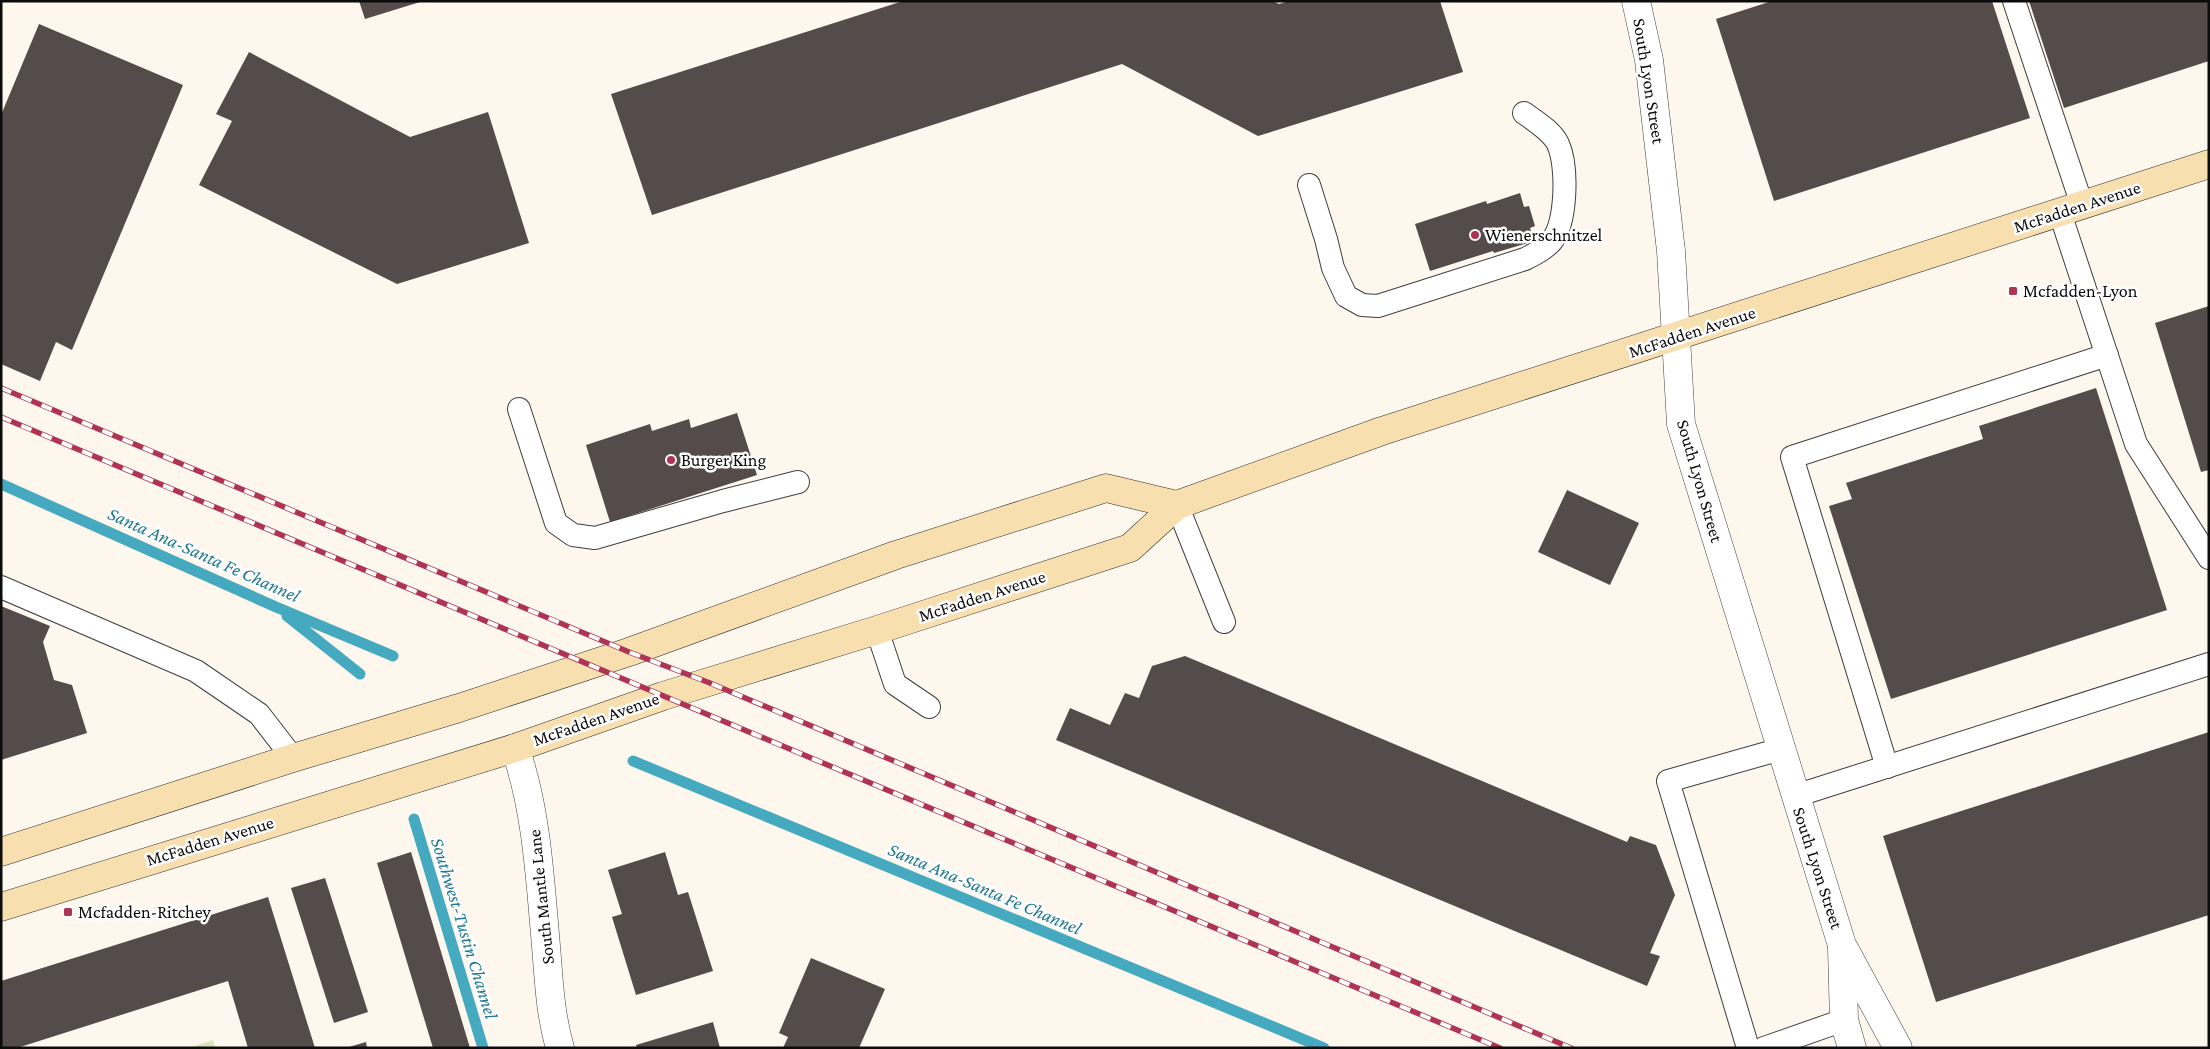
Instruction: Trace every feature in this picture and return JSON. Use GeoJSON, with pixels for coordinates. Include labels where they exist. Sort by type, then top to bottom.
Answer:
{"type":"FeatureCollection","features":[{"type":"Feature","properties":{"kind":"main road","name":"McFadden Avenue"},"geometry":{"type":"LineString","coordinates":[[1,907],[515,748],[663,696],[877,630],[1130,548],[1177,505],[1382,431],[1675,338],[2209,164]]}},
{"type":"Feature","properties":{"kind":"main road"},"geometry":{"type":"LineString","coordinates":[[1,852],[292,758],[459,708],[629,652],[896,555],[1106,488],[1177,505]]}},
{"type":"Feature","properties":{"kind":"street","name":"South Lyon Street"},"geometry":{"type":"LineString","coordinates":[[1636,1],[1649,60],[1671,251],[1681,424],[1842,945],[1896,1041],[1898,1048]]}},
{"type":"Feature","properties":{"kind":"street","name":"South Mantle Lane"},"geometry":{"type":"LineString","coordinates":[[515,748],[524,773],[531,804],[540,871],[552,1021],[560,1048]]}},
{"type":"Feature","properties":{"kind":"street","name":"South Lyon Street"},"geometry":{"type":"LineString","coordinates":[[1842,945],[1844,1020],[1852,1048]]}},
{"type":"Feature","properties":{"kind":"lane"},"geometry":{"type":"LineString","coordinates":[[2014,1],[2071,209],[2107,355],[2136,444],[2209,558]]}},
{"type":"Feature","properties":{"kind":"lane"},"geometry":{"type":"LineString","coordinates":[[1309,185],[1337,279],[1346,296],[1362,306],[1378,306],[1525,259],[1540,252],[1552,241],[1558,229],[1562,216],[1564,167],[1558,143],[1524,113]]}},
{"type":"Feature","properties":{"kind":"lane"},"geometry":{"type":"LineString","coordinates":[[1887,767],[1792,457],[2107,355]]}},
{"type":"Feature","properties":{"kind":"lane"},"geometry":{"type":"LineString","coordinates":[[519,409],[556,523],[573,536],[595,538],[723,501],[798,482]]}},
{"type":"Feature","properties":{"kind":"lane"},"geometry":{"type":"LineString","coordinates":[[1177,505],[1224,622]]}},
{"type":"Feature","properties":{"kind":"lane"},"geometry":{"type":"LineString","coordinates":[[1,587],[196,670],[259,714],[292,758]]}},
{"type":"Feature","properties":{"kind":"lane"},"geometry":{"type":"LineString","coordinates":[[877,630],[895,684],[929,707]]}},
{"type":"Feature","properties":{"kind":"lane"},"geometry":{"type":"LineString","coordinates":[[1795,796],[2209,664]]}},
{"type":"Feature","properties":{"kind":"lane"},"geometry":{"type":"LineString","coordinates":[[1748,1048],[1668,781],[1781,749]]}},
{"type":"Feature","properties":{"kind":"lane"},"geometry":{"type":"LineString","coordinates":[[1764,1048],[1844,1020]]}},
{"type":"Feature","properties":{"kind":"green space"},"geometry":{"type":"Polygon","coordinates":[[[213,1040],[215,1048],[189,1048],[213,1040]]]}},
{"type":"Feature","properties":{"kind":"building"},"geometry":{"type":"Polygon","coordinates":[[[359,1],[420,1],[420,2],[365,19],[359,1]]]}},
{"type":"Feature","properties":{"kind":"building"},"geometry":{"type":"Polygon","coordinates":[[[903,1],[1273,1],[1279,4],[1289,1],[1440,1],[1463,72],[1258,136],[1122,64],[652,215],[611,94],[903,1]]]}},
{"type":"Feature","properties":{"kind":"building"},"geometry":{"type":"Polygon","coordinates":[[[1772,1],[1992,1],[2030,118],[1774,201],[1716,19],[1772,1]]]}},
{"type":"Feature","properties":{"kind":"building"},"geometry":{"type":"Polygon","coordinates":[[[2029,1],[2209,1],[2209,61],[2064,108],[2029,1]]]}},
{"type":"Feature","properties":{"kind":"building"},"geometry":{"type":"Polygon","coordinates":[[[39,24],[183,85],[72,350],[56,342],[40,381],[1,364],[1,115],[39,24]]]}},
{"type":"Feature","properties":{"kind":"building"},"geometry":{"type":"Polygon","coordinates":[[[249,52],[410,137],[488,112],[529,243],[397,284],[199,185],[232,121],[216,114],[249,52]]]}},
{"type":"Feature","properties":{"kind":"building","name":"Wienerschnitzel"},"geometry":{"type":"Polygon","coordinates":[[[1520,193],[1524,207],[1529,206],[1535,226],[1530,228],[1534,241],[1494,253],[1493,251],[1430,271],[1415,224],[1486,201],[1487,204],[1520,193]]]}},
{"type":"Feature","properties":{"kind":"building"},"geometry":{"type":"Polygon","coordinates":[[[2209,306],[2209,470],[2201,472],[2155,323],[2209,306]]]}},
{"type":"Feature","properties":{"kind":"building"},"geometry":{"type":"Polygon","coordinates":[[[2096,388],[2167,610],[1891,699],[1829,506],[1852,499],[1846,483],[1983,439],[1979,426],[2096,388]]]}},
{"type":"Feature","properties":{"kind":"building","name":"Burger King"},"geometry":{"type":"Polygon","coordinates":[[[737,413],[757,475],[610,522],[586,445],[650,424],[652,431],[689,419],[691,428],[737,413]]]}},
{"type":"Feature","properties":{"kind":"building"},"geometry":{"type":"Polygon","coordinates":[[[1567,490],[1639,523],[1610,585],[1538,552],[1567,490]]]}},
{"type":"Feature","properties":{"kind":"building"},"geometry":{"type":"Polygon","coordinates":[[[1,606],[50,626],[43,642],[54,680],[72,685],[87,733],[1,760],[1,606]]]}},
{"type":"Feature","properties":{"kind":"building"},"geometry":{"type":"Polygon","coordinates":[[[1185,656],[1627,842],[1630,836],[1656,845],[1675,895],[1650,953],[1660,956],[1647,986],[1056,740],[1070,708],[1110,725],[1125,693],[1139,698],[1152,666],[1185,656]]]}},
{"type":"Feature","properties":{"kind":"building"},"geometry":{"type":"Polygon","coordinates":[[[2209,732],[2209,915],[1936,1002],[1883,836],[2209,732]]]}},
{"type":"Feature","properties":{"kind":"building"},"geometry":{"type":"Polygon","coordinates":[[[411,852],[470,1048],[433,1048],[377,863],[411,852]]]}},
{"type":"Feature","properties":{"kind":"building"},"geometry":{"type":"Polygon","coordinates":[[[665,852],[678,895],[688,892],[713,971],[636,995],[612,917],[622,914],[608,870],[665,852]]]}},
{"type":"Feature","properties":{"kind":"building"},"geometry":{"type":"Polygon","coordinates":[[[325,878],[368,1012],[334,1023],[291,888],[325,878]]]}},
{"type":"Feature","properties":{"kind":"building"},"geometry":{"type":"Polygon","coordinates":[[[268,897],[315,1048],[248,1048],[228,981],[17,1048],[1,1048],[1,981],[268,897]]]}},
{"type":"Feature","properties":{"kind":"building"},"geometry":{"type":"Polygon","coordinates":[[[811,958],[885,989],[859,1048],[783,1048],[788,1037],[779,1033],[811,958]]]}},
{"type":"Feature","properties":{"kind":"building"},"geometry":{"type":"Polygon","coordinates":[[[713,1022],[720,1048],[637,1048],[636,1045],[713,1022]]]}},
{"type":"Feature","properties":{"kind":"building"},"geometry":{"type":"Polygon","coordinates":[[[366,1042],[367,1048],[349,1048],[349,1047],[366,1042]]]}},
{"type":"Feature","properties":{"kind":"waterway","name":"Santa Ana-Santa Fe Channel"},"geometry":{"type":"LineString","coordinates":[[1,484],[276,607],[393,656]]}},
{"type":"Feature","properties":{"kind":"waterway"},"geometry":{"type":"LineString","coordinates":[[287,616],[360,674]]}},
{"type":"Feature","properties":{"kind":"waterway","name":"Santa Ana-Santa Fe Channel"},"geometry":{"type":"LineString","coordinates":[[633,761],[1324,1048]]}},
{"type":"Feature","properties":{"kind":"waterway","name":"Southwest-Tustin Channel"},"geometry":{"type":"LineString","coordinates":[[414,819],[483,1048]]}},
{"type":"Feature","properties":{"kind":"railway"},"geometry":{"type":"LineString","coordinates":[[1,388],[629,652],[710,683],[1571,1048]]}},
{"type":"Feature","properties":{"kind":"railway"},"geometry":{"type":"LineString","coordinates":[[1,417],[1500,1048]]}},
{"type":"Feature","properties":{"kind":"place","name":"Wienerschnitzel"},"geometry":{"type":"Point","coordinates":[1475,235]}},
{"type":"Feature","properties":{"kind":"place","name":"Mcfadden-Lyon"},"geometry":{"type":"Point","coordinates":[2013,291]}},
{"type":"Feature","properties":{"kind":"place","name":"Burger King"},"geometry":{"type":"Point","coordinates":[671,460]}},
{"type":"Feature","properties":{"kind":"place","name":"Mcfadden-Ritchey"},"geometry":{"type":"Point","coordinates":[68,912]}}]}
